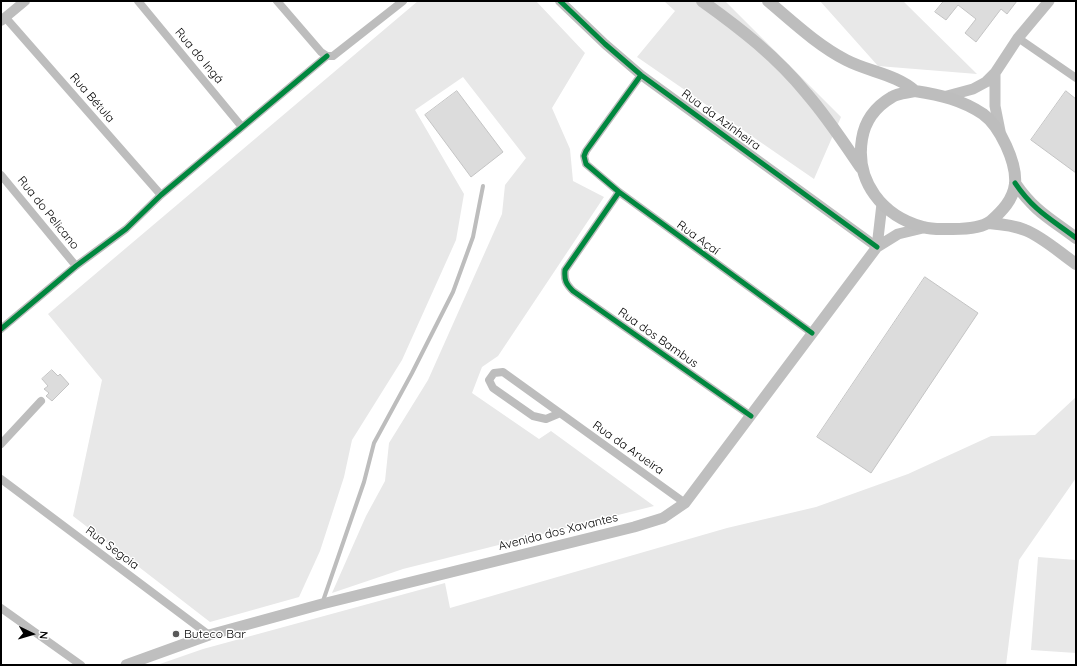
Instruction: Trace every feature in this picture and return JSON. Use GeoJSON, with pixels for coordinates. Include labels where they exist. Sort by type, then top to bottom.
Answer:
{"type":"FeatureCollection","features":[{"type":"Feature","properties":{"kind":"main road"},"geometry":{"type":"LineString","coordinates":[[702,1],[760,45],[808,94],[861,168],[872,193],[894,214],[923,228],[958,229],[988,223],[1007,225],[1024,230],[1039,238],[1076,264]]}},
{"type":"Feature","properties":{"kind":"main road"},"geometry":{"type":"LineString","coordinates":[[768,1],[829,50],[860,68],[902,81],[915,91]]}},
{"type":"Feature","properties":{"kind":"main road"},"geometry":{"type":"LineString","coordinates":[[947,96],[973,89],[986,82],[995,73],[1018,38],[1049,1]]}},
{"type":"Feature","properties":{"kind":"main road"},"geometry":{"type":"LineString","coordinates":[[995,73],[995,106],[1000,131],[1013,168],[1015,184],[1026,200],[1037,210],[1076,238]]}},
{"type":"Feature","properties":{"kind":"main road"},"geometry":{"type":"LineString","coordinates":[[861,168],[861,146],[864,127],[870,114],[893,96],[915,91],[947,96],[970,106],[985,116],[1000,131]]}},
{"type":"Feature","properties":{"kind":"main road"},"geometry":{"type":"LineString","coordinates":[[988,223],[1002,212],[1009,200],[1015,184]]}},
{"type":"Feature","properties":{"kind":"main road"},"geometry":{"type":"LineString","coordinates":[[877,248],[882,204]]}},
{"type":"Feature","properties":{"kind":"main road","name":"Avenida dos Xavantes"},"geometry":{"type":"LineString","coordinates":[[126,665],[209,635],[322,604],[634,527],[663,518],[685,503],[877,248],[898,234],[923,228]]}},
{"type":"Feature","properties":{"kind":"street"},"geometry":{"type":"LineString","coordinates":[[3,19],[26,1]]}},
{"type":"Feature","properties":{"kind":"street","name":"Rua do Ingá"},"geometry":{"type":"LineString","coordinates":[[138,1],[242,127]]}},
{"type":"Feature","properties":{"kind":"street"},"geometry":{"type":"LineString","coordinates":[[277,1],[321,52],[330,56]]}},
{"type":"Feature","properties":{"kind":"street"},"geometry":{"type":"LineString","coordinates":[[1,329],[76,266],[126,228],[161,194],[242,127],[330,56],[403,1]]}},
{"type":"Feature","properties":{"kind":"street","name":"Rua da Azinheira"},"geometry":{"type":"LineString","coordinates":[[560,1],[605,44],[641,74],[877,248]]}},
{"type":"Feature","properties":{"kind":"street","name":"Rua Bétula"},"geometry":{"type":"LineString","coordinates":[[3,19],[161,194]]}},
{"type":"Feature","properties":{"kind":"street"},"geometry":{"type":"LineString","coordinates":[[1018,38],[1076,78]]}},
{"type":"Feature","properties":{"kind":"street","name":"Rua Açaí"},"geometry":{"type":"LineString","coordinates":[[641,74],[586,151],[584,156],[586,164],[619,192],[812,333]]}},
{"type":"Feature","properties":{"kind":"street","name":"Rua do Pelicano"},"geometry":{"type":"LineString","coordinates":[[1,175],[76,266]]}},
{"type":"Feature","properties":{"kind":"street","name":"Rua dos Bambus"},"geometry":{"type":"LineString","coordinates":[[619,192],[565,270],[564,278],[566,284],[573,291],[751,416]]}},
{"type":"Feature","properties":{"kind":"street","name":"Rua da Arueira"},"geometry":{"type":"LineString","coordinates":[[558,414],[546,419],[533,416],[493,388],[489,380],[494,373],[503,372],[558,414],[685,503]]}},
{"type":"Feature","properties":{"kind":"street"},"geometry":{"type":"LineString","coordinates":[[1,444],[41,401]]}},
{"type":"Feature","properties":{"kind":"street","name":"Rua Segoia"},"geometry":{"type":"LineString","coordinates":[[1,479],[209,635]]}},
{"type":"Feature","properties":{"kind":"street"},"geometry":{"type":"LineString","coordinates":[[1,608],[81,665]]}},
{"type":"Feature","properties":{"kind":"lane"},"geometry":{"type":"LineString","coordinates":[[322,604],[364,482],[374,443],[453,292],[473,237],[484,186]]}},
{"type":"Feature","properties":{"kind":"shaded area"},"geometry":{"type":"Polygon","coordinates":[[[418,1],[536,1],[585,53],[552,108],[570,149],[573,181],[604,197],[498,356],[482,367],[472,393],[539,439],[551,431],[654,506],[403,569],[332,593],[366,516],[385,481],[389,443],[428,380],[502,214],[505,185],[526,158],[463,77],[415,110],[464,194],[456,240],[402,360],[352,440],[344,477],[320,551],[299,597],[210,622],[73,516],[102,380],[48,314],[418,1]]]}},
{"type":"Feature","properties":{"kind":"shaded area"},"geometry":{"type":"Polygon","coordinates":[[[664,1],[725,1],[841,117],[814,179],[637,57],[675,11],[664,1]]]}},
{"type":"Feature","properties":{"kind":"shaded area"},"geometry":{"type":"Polygon","coordinates":[[[820,1],[903,1],[977,74],[878,66],[820,1]]]}},
{"type":"Feature","properties":{"kind":"shaded area"},"geometry":{"type":"Polygon","coordinates":[[[1076,397],[1076,478],[1019,560],[1006,665],[157,665],[203,649],[445,583],[450,608],[727,528],[816,507],[908,474],[991,436],[1035,435],[1076,397]]]}},
{"type":"Feature","properties":{"kind":"shaded area"},"geometry":{"type":"Polygon","coordinates":[[[1038,557],[1076,560],[1076,653],[1031,650],[1038,557]]]}},
{"type":"Feature","properties":{"kind":"building"},"geometry":{"type":"Polygon","coordinates":[[[944,1],[1017,1],[1007,14],[1001,9],[976,42],[965,33],[976,19],[958,5],[946,20],[935,12],[944,1]]]}},
{"type":"Feature","properties":{"kind":"building"},"geometry":{"type":"Polygon","coordinates":[[[457,91],[503,152],[471,177],[425,115],[457,91]]]}},
{"type":"Feature","properties":{"kind":"building"},"geometry":{"type":"Polygon","coordinates":[[[1066,91],[1076,99],[1076,173],[1031,140],[1066,91]]]}},
{"type":"Feature","properties":{"kind":"building"},"geometry":{"type":"Polygon","coordinates":[[[925,277],[978,313],[871,473],[817,437],[925,277]]]}},
{"type":"Feature","properties":{"kind":"building"},"geometry":{"type":"Polygon","coordinates":[[[52,370],[58,376],[60,374],[69,384],[52,401],[46,396],[49,393],[44,389],[48,386],[42,379],[52,370]]]}},
{"type":"Feature","properties":{"kind":"cycle path"},"geometry":{"type":"LineString","coordinates":[[560,1],[605,44],[641,75],[877,247]]}},
{"type":"Feature","properties":{"kind":"cycle path"},"geometry":{"type":"LineString","coordinates":[[1,329],[76,266],[126,229],[161,195],[327,56]]}},
{"type":"Feature","properties":{"kind":"cycle path"},"geometry":{"type":"LineString","coordinates":[[641,75],[586,151],[584,156],[586,164],[619,192],[812,333]]}},
{"type":"Feature","properties":{"kind":"cycle path"},"geometry":{"type":"LineString","coordinates":[[1015,183],[1036,208],[1076,238]]}},
{"type":"Feature","properties":{"kind":"cycle path"},"geometry":{"type":"LineString","coordinates":[[619,192],[565,270],[565,279],[567,284],[573,291],[751,416]]}},
{"type":"Feature","properties":{"kind":"place","name":"Buteco Bar"},"geometry":{"type":"Point","coordinates":[176,634]}}]}
